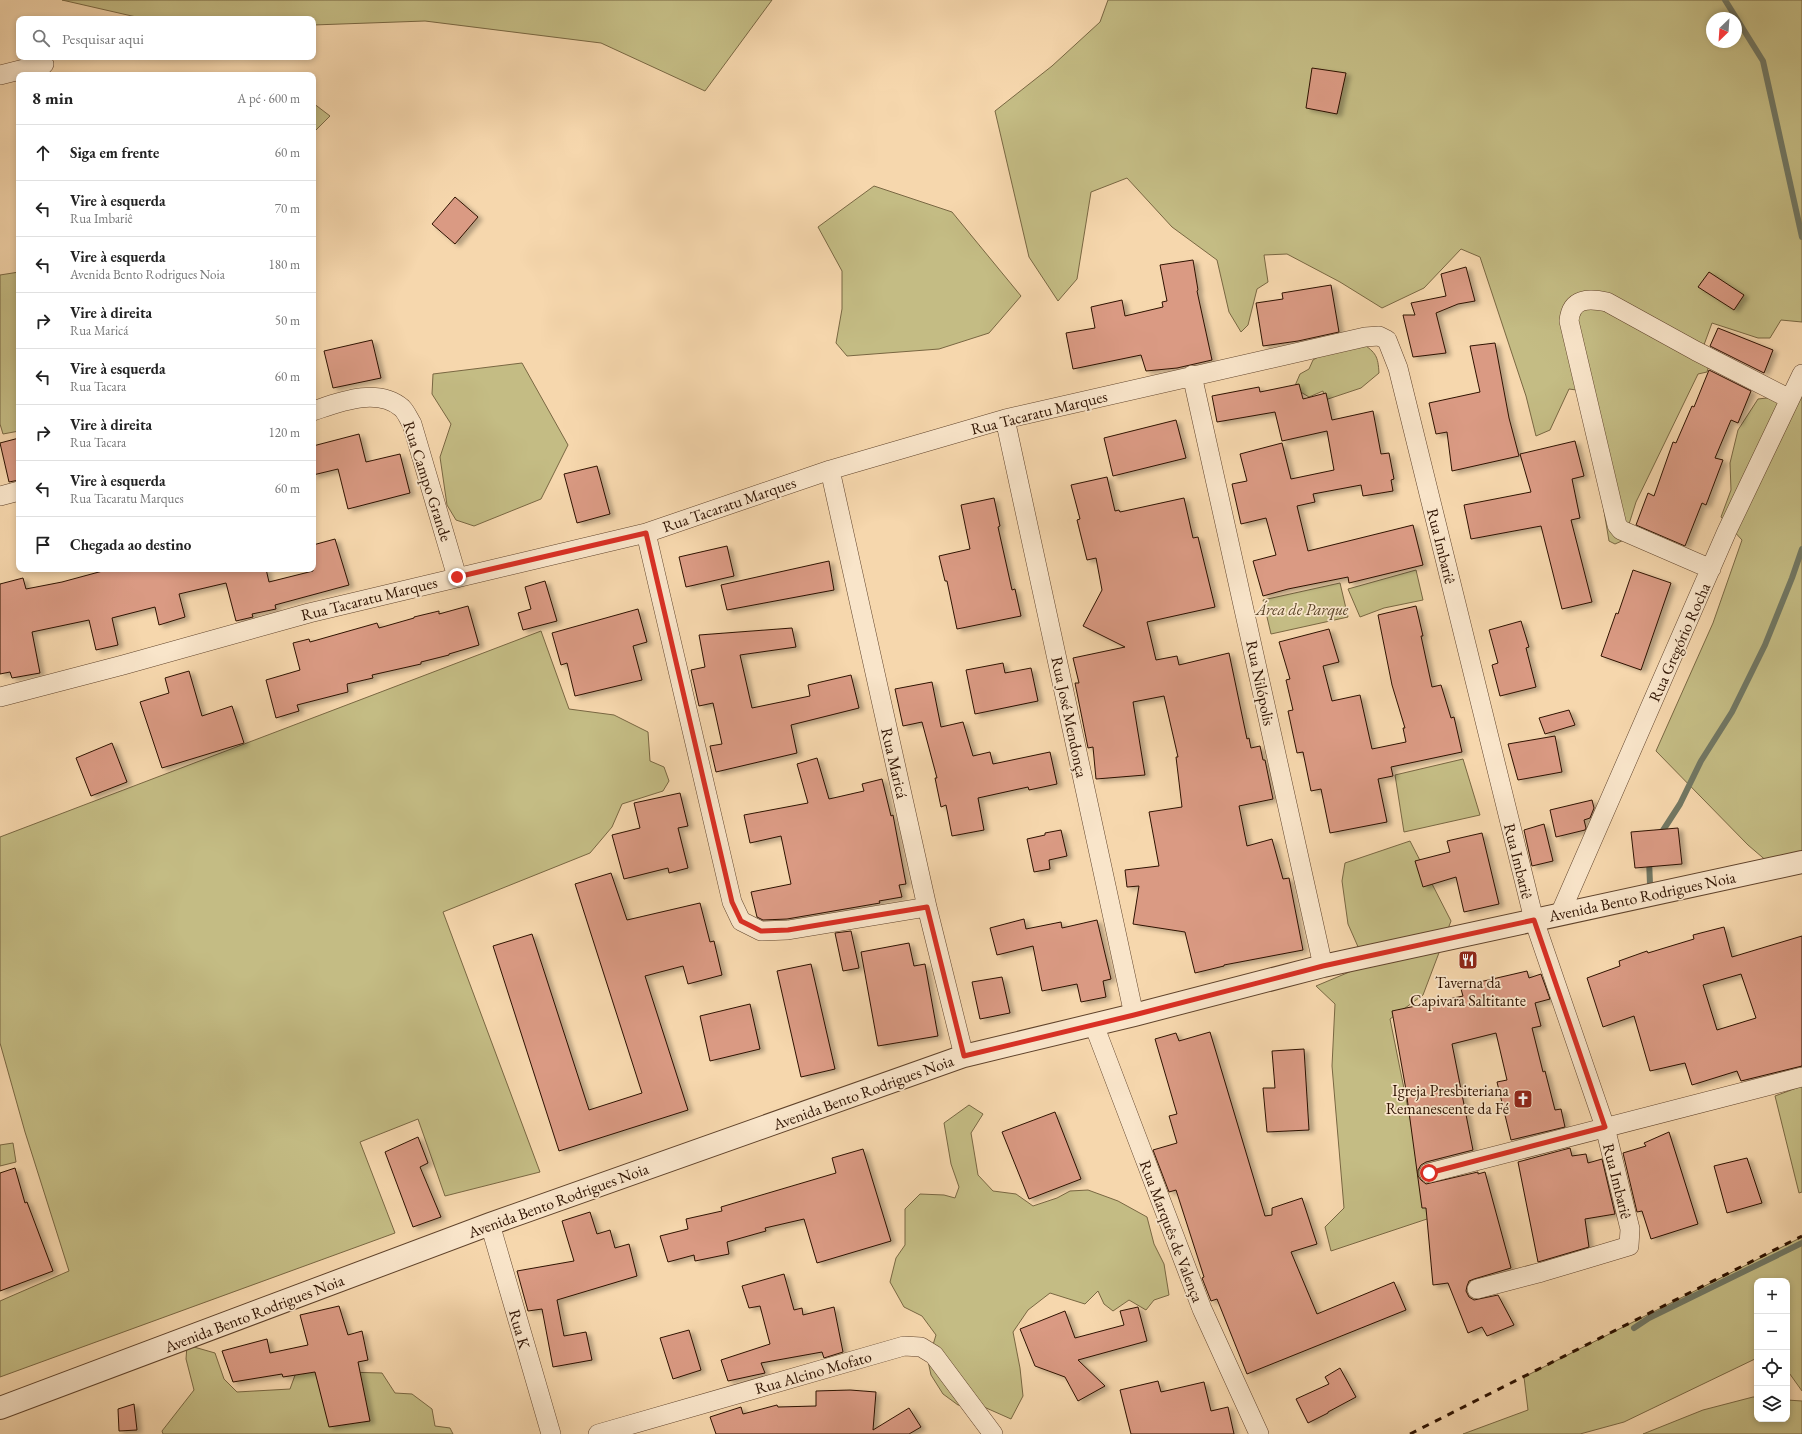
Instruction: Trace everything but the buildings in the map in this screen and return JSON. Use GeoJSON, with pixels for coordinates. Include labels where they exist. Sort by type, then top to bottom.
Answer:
{"type":"FeatureCollection","features":[{"type":"Feature","properties":{"kind":"street"},"geometry":{"type":"LineString","coordinates":[[0,75],[44,64]]}},
{"type":"Feature","properties":{"kind":"street"},"geometry":{"type":"LineString","coordinates":[[1711,569],[1621,530],[1617,524],[1569,321],[1570,313],[1574,306],[1591,299],[1607,302],[1696,351],[1790,399]]}},
{"type":"Feature","properties":{"kind":"street","name":"Rua Imbariê"},"geometry":{"type":"LineString","coordinates":[[1365,337],[1379,336],[1387,340],[1398,368],[1534,920],[1605,1127],[1630,1229],[1629,1246],[1542,1272],[1477,1289]]}},
{"type":"Feature","properties":{"kind":"street","name":"Rua Tacaratu Marques"},"geometry":{"type":"LineString","coordinates":[[0,697],[130,663],[309,613],[646,533],[830,470],[1005,419],[1192,375],[1365,337]]}},
{"type":"Feature","properties":{"kind":"street","name":"Rua Gregório Rocha"},"geometry":{"type":"LineString","coordinates":[[1560,914],[1727,531],[1802,374]]}},
{"type":"Feature","properties":{"kind":"street","name":"Rua Nilópolis"},"geometry":{"type":"LineString","coordinates":[[1192,375],[1323,966]]}},
{"type":"Feature","properties":{"kind":"street","name":"Rua Campo Grande"},"geometry":{"type":"LineString","coordinates":[[316,410],[366,397],[384,399],[402,408],[412,424],[457,577]]}},
{"type":"Feature","properties":{"kind":"street","name":"Rua José Mendonça"},"geometry":{"type":"LineString","coordinates":[[1005,419],[1134,1015]]}},
{"type":"Feature","properties":{"kind":"street","name":"Rua Maricá"},"geometry":{"type":"LineString","coordinates":[[830,470],[927,907],[964,1056]]}},
{"type":"Feature","properties":{"kind":"street"},"geometry":{"type":"LineString","coordinates":[[0,496],[16,492]]}},
{"type":"Feature","properties":{"kind":"street"},"geometry":{"type":"LineString","coordinates":[[646,533],[732,902],[741,921],[761,931],[788,930],[927,907]]}},
{"type":"Feature","properties":{"kind":"street","name":"Avenida Bento Rodrigues Noia"},"geometry":{"type":"LineString","coordinates":[[0,1408],[490,1224],[964,1056],[1134,1015],[1323,966],[1802,862]]}},
{"type":"Feature","properties":{"kind":"street","name":"Rua Marquês de Valença"},"geometry":{"type":"LineString","coordinates":[[1094,1025],[1202,1309],[1259,1434]]}},
{"type":"Feature","properties":{"kind":"street"},"geometry":{"type":"LineString","coordinates":[[1429,1173],[1802,1077]]}},
{"type":"Feature","properties":{"kind":"street","name":"Rua K"},"geometry":{"type":"LineString","coordinates":[[490,1224],[551,1434]]}},
{"type":"Feature","properties":{"kind":"street","name":"Rua Alcino Mofato"},"geometry":{"type":"LineString","coordinates":[[598,1434],[904,1346],[921,1347],[934,1355],[993,1434]]}},
{"type":"Feature","properties":{"kind":"green space"},"geometry":{"type":"Polygon","coordinates":[[[62,0],[772,0],[705,91],[601,43],[425,21],[316,25],[316,16],[132,16],[62,0]]]}},
{"type":"Feature","properties":{"kind":"green space"},"geometry":{"type":"Polygon","coordinates":[[[1108,0],[1802,0],[1802,322],[1781,320],[1770,338],[1758,338],[1712,323],[1701,353],[1709,365],[1707,372],[1698,374],[1636,502],[1624,540],[1615,544],[1609,541],[1584,391],[1569,389],[1550,430],[1536,436],[1526,396],[1480,257],[1461,249],[1424,288],[1382,308],[1340,282],[1287,254],[1264,255],[1268,282],[1257,289],[1248,325],[1241,332],[1229,312],[1217,260],[1172,227],[1127,178],[1091,192],[1077,279],[1058,301],[1029,257],[995,111],[1052,66],[1100,22],[1108,0]]]}},
{"type":"Feature","properties":{"kind":"green space"},"geometry":{"type":"Polygon","coordinates":[[[316,105],[330,116],[316,130],[316,105]]]}},
{"type":"Feature","properties":{"kind":"green space"},"geometry":{"type":"Polygon","coordinates":[[[874,186],[952,212],[1021,296],[989,333],[939,349],[847,356],[836,343],[842,309],[842,271],[818,227],[874,186]]]}},
{"type":"Feature","properties":{"kind":"green space"},"geometry":{"type":"Polygon","coordinates":[[[16,272],[16,432],[3,434],[0,424],[0,275],[16,272]]]}},
{"type":"Feature","properties":{"kind":"green space"},"geometry":{"type":"Polygon","coordinates":[[[1362,343],[1375,355],[1379,373],[1361,388],[1325,400],[1323,391],[1309,397],[1294,388],[1300,374],[1309,369],[1313,360],[1325,353],[1362,343]]]}},
{"type":"Feature","properties":{"kind":"green space"},"geometry":{"type":"Polygon","coordinates":[[[522,363],[568,445],[541,499],[474,526],[456,520],[447,505],[440,457],[451,424],[432,394],[433,374],[522,363]]]}},
{"type":"Feature","properties":{"kind":"green space"},"geometry":{"type":"Polygon","coordinates":[[[1802,394],[1802,856],[1769,863],[1748,845],[1656,751],[1713,623],[1742,540],[1721,517],[1731,490],[1730,463],[1738,430],[1758,399],[1802,394]]]}},
{"type":"Feature","properties":{"kind":"green space"},"geometry":{"type":"Polygon","coordinates":[[[1416,570],[1423,600],[1384,608],[1360,617],[1348,589],[1416,570]]]}},
{"type":"Feature","properties":{"kind":"green space","name":"Área de Parque"},"geometry":{"type":"Polygon","coordinates":[[[1340,583],[1348,617],[1271,634],[1263,600],[1340,583]]]}},
{"type":"Feature","properties":{"kind":"green space"},"geometry":{"type":"Polygon","coordinates":[[[541,631],[569,709],[614,715],[648,732],[650,761],[664,767],[669,781],[663,791],[622,804],[612,827],[590,853],[443,912],[540,1172],[445,1196],[418,1119],[360,1142],[395,1233],[0,1377],[0,1301],[69,1271],[25,1132],[0,1043],[0,837],[541,631]]]}},
{"type":"Feature","properties":{"kind":"green space"},"geometry":{"type":"Polygon","coordinates":[[[1463,759],[1480,815],[1404,832],[1395,775],[1463,759]]]}},
{"type":"Feature","properties":{"kind":"green space"},"geometry":{"type":"Polygon","coordinates":[[[1410,841],[1451,921],[1423,995],[1390,1019],[1430,1218],[1331,1251],[1325,1227],[1344,1208],[1332,1066],[1335,1004],[1316,986],[1366,965],[1348,924],[1342,881],[1345,863],[1410,841]]]}},
{"type":"Feature","properties":{"kind":"green space"},"geometry":{"type":"Polygon","coordinates":[[[1802,1086],[1802,1192],[1799,1193],[1775,1096],[1802,1086]]]}},
{"type":"Feature","properties":{"kind":"green space"},"geometry":{"type":"Polygon","coordinates":[[[969,1105],[983,1114],[971,1133],[978,1175],[993,1191],[1016,1194],[1033,1206],[1057,1198],[1070,1191],[1088,1190],[1118,1201],[1147,1217],[1154,1244],[1164,1264],[1169,1295],[1154,1300],[1146,1310],[1129,1300],[1113,1311],[1104,1304],[1098,1291],[1085,1304],[1050,1293],[1028,1310],[1013,1332],[1020,1368],[1023,1396],[1011,1419],[984,1407],[958,1405],[943,1394],[931,1375],[928,1361],[936,1335],[922,1316],[904,1307],[890,1282],[896,1258],[905,1245],[905,1209],[920,1194],[944,1195],[955,1198],[959,1187],[951,1164],[944,1123],[969,1105]]]}},
{"type":"Feature","properties":{"kind":"green space"},"geometry":{"type":"Polygon","coordinates":[[[13,1143],[16,1162],[0,1166],[0,1145],[13,1143]]]}},
{"type":"Feature","properties":{"kind":"green space"},"geometry":{"type":"Polygon","coordinates":[[[1802,1237],[1802,1391],[1790,1374],[1790,1278],[1754,1278],[1754,1359],[1624,1422],[1580,1434],[1463,1434],[1528,1410],[1524,1377],[1802,1237]]]}},
{"type":"Feature","properties":{"kind":"green space"},"geometry":{"type":"Polygon","coordinates":[[[187,1345],[215,1353],[224,1379],[237,1392],[290,1389],[298,1367],[343,1372],[382,1373],[395,1393],[412,1394],[432,1409],[435,1426],[450,1428],[453,1434],[163,1434],[162,1431],[194,1390],[186,1359],[187,1345]]]}},
{"type":"Feature","properties":{"kind":"green space"},"geometry":{"type":"Polygon","coordinates":[[[1754,1397],[1754,1422],[1790,1422],[1790,1400],[1802,1401],[1802,1434],[1643,1434],[1703,1410],[1754,1397]]]}},
{"type":"Feature","properties":{"kind":"waterway"},"geometry":{"type":"LineString","coordinates":[[1725,0],[1763,61],[1802,237]]}},
{"type":"Feature","properties":{"kind":"waterway"},"geometry":{"type":"LineString","coordinates":[[1660,835],[1680,804],[1701,761],[1732,712],[1765,645],[1802,549]]}},
{"type":"Feature","properties":{"kind":"waterway"},"geometry":{"type":"LineString","coordinates":[[1649,860],[1650,884]]}},
{"type":"Feature","properties":{"kind":"waterway"},"geometry":{"type":"LineString","coordinates":[[1634,1328],[1649,1318],[1802,1243]]}},
{"type":"Feature","properties":{"kind":"railway"},"geometry":{"type":"LineString","coordinates":[[1410,1434],[1802,1236]]}},
{"type":"Feature","properties":{"kind":"place","name":"Taverna da Capivara Saltitante"},"geometry":{"type":"Point","coordinates":[1468,960]}},
{"type":"Feature","properties":{"kind":"place","name":"Igreja Presbiteriana Remanescente da Fé"},"geometry":{"type":"Point","coordinates":[1523,1099]}},
{"type":"Feature","properties":{"kind":"route"},"geometry":{"type":"LineString","coordinates":[[457,577],[646,533],[732,902],[741,921],[761,931],[788,930],[927,907],[964,1056],[1134,1015],[1323,966],[1534,920],[1605,1127],[1429,1173]]}}]}
